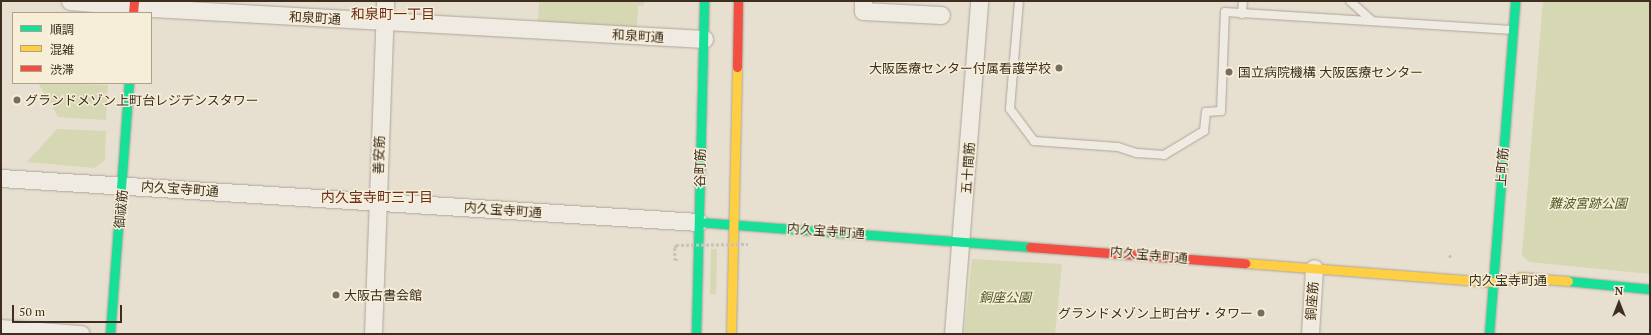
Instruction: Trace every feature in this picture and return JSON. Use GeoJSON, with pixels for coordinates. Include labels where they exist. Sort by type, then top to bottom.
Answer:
{"type":"FeatureCollection","features":[{"type":"Feature","properties":{"kind":"street","name":"和泉町通"},"geometry":{"type":"LineString","coordinates":[[70,1],[133,7],[704,39]]}},
{"type":"Feature","properties":{"kind":"street","name":"善安筋"},"geometry":{"type":"LineString","coordinates":[[373,334],[384,1]]}},
{"type":"Feature","properties":{"kind":"street","name":"谷町筋"},"geometry":{"type":"LineString","coordinates":[[696,334],[704,1]]}},
{"type":"Feature","properties":{"kind":"street"},"geometry":{"type":"LineString","coordinates":[[731,334],[738,1]]}},
{"type":"Feature","properties":{"kind":"street"},"geometry":{"type":"LineString","coordinates":[[863,1],[863,11],[941,15]]}},
{"type":"Feature","properties":{"kind":"street","name":"五十間筋"},"geometry":{"type":"LineString","coordinates":[[953,334],[963,240],[979,1]]}},
{"type":"Feature","properties":{"kind":"street","name":"上町筋"},"geometry":{"type":"LineString","coordinates":[[1489,334],[1515,1]]}},
{"type":"Feature","properties":{"kind":"street","name":"御祓筋"},"geometry":{"type":"LineString","coordinates":[[110,334],[123,185],[129,84]]}},
{"type":"Feature","properties":{"kind":"street","name":"内久宝寺町通"},"geometry":{"type":"LineString","coordinates":[[1,178],[963,240],[1494,282],[1521,277],[1650,289]]}},
{"type":"Feature","properties":{"kind":"street","name":"銅座筋"},"geometry":{"type":"LineString","coordinates":[[1310,334],[1314,268]]}},
{"type":"Feature","properties":{"kind":"street"},"geometry":{"type":"LineString","coordinates":[[1,328],[81,334]]}},
{"type":"Feature","properties":{"kind":"lane"},"geometry":{"type":"LineString","coordinates":[[1019,1],[1010,110],[1034,140],[1118,147],[1137,154],[1164,155],[1204,132],[1206,112],[1221,111],[1225,12],[1513,30]]}},
{"type":"Feature","properties":{"kind":"lane"},"geometry":{"type":"LineString","coordinates":[[1242,14],[1243,1]]}},
{"type":"Feature","properties":{"kind":"lane"},"geometry":{"type":"LineString","coordinates":[[1350,1],[1372,22]]}},
{"type":"Feature","properties":{"kind":"path"},"geometry":{"type":"LineString","coordinates":[[680,260],[675,260],[676,245],[748,244]]}},
{"type":"Feature","properties":{"kind":"path"},"geometry":{"type":"LineString","coordinates":[[1449,255],[1452,258]]}},
{"type":"Feature","properties":{"kind":"green space"},"geometry":{"type":"Polygon","coordinates":[[[539,1],[644,1],[644,5],[638,6],[637,27],[538,21],[539,1]]]}},
{"type":"Feature","properties":{"kind":"green space","name":"難波宮跡公園"},"geometry":{"type":"Polygon","coordinates":[[[1543,1],[1650,1],[1650,274],[1529,262],[1522,255],[1543,1]]]}},
{"type":"Feature","properties":{"kind":"green space"},"geometry":{"type":"Polygon","coordinates":[[[39,84],[108,85],[106,120],[58,117],[39,84]]]}},
{"type":"Feature","properties":{"kind":"green space"},"geometry":{"type":"Polygon","coordinates":[[[57,129],[106,131],[105,160],[95,168],[27,162],[57,129]]]}},
{"type":"Feature","properties":{"kind":"green space"},"geometry":{"type":"Polygon","coordinates":[[[711,249],[717,249],[716,294],[710,294],[711,249]]]}},
{"type":"Feature","properties":{"kind":"green space","name":"銅座公園"},"geometry":{"type":"Polygon","coordinates":[[[972,259],[1062,264],[1055,334],[964,334],[972,259]]]}},
{"type":"Feature","properties":{"kind":"traffic: fast"},"geometry":{"type":"LineString","coordinates":[[696,334],[704,1]]}},
{"type":"Feature","properties":{"kind":"traffic: fast"},"geometry":{"type":"LineString","coordinates":[[1489,334],[1515,1]]}},
{"type":"Feature","properties":{"kind":"traffic: fast"},"geometry":{"type":"LineString","coordinates":[[110,334],[129,84]]}},
{"type":"Feature","properties":{"kind":"traffic: fast"},"geometry":{"type":"LineString","coordinates":[[699,222],[1030,247]]}},
{"type":"Feature","properties":{"kind":"traffic: fast"},"geometry":{"type":"LineString","coordinates":[[1568,281],[1650,289]]}},
{"type":"Feature","properties":{"kind":"traffic: slow"},"geometry":{"type":"LineString","coordinates":[[731,334],[737,67]]}},
{"type":"Feature","properties":{"kind":"traffic: slow"},"geometry":{"type":"LineString","coordinates":[[1245,263],[1494,282],[1521,277],[1568,281]]}},
{"type":"Feature","properties":{"kind":"traffic: jam"},"geometry":{"type":"LineString","coordinates":[[133,12],[134,1]]}},
{"type":"Feature","properties":{"kind":"traffic: jam"},"geometry":{"type":"LineString","coordinates":[[737,67],[738,1]]}},
{"type":"Feature","properties":{"kind":"traffic: jam"},"geometry":{"type":"LineString","coordinates":[[1030,247],[1245,263]]}},
{"type":"Feature","properties":{"kind":"place","name":"大阪医療センター付属看護学校"},"geometry":{"type":"Point","coordinates":[1059,68]}},
{"type":"Feature","properties":{"kind":"place","name":"国立病院機構 大阪医療センター"},"geometry":{"type":"Point","coordinates":[1229,72]}},
{"type":"Feature","properties":{"kind":"place","name":"グランドメゾン上町台レジデンスタワー"},"geometry":{"type":"Point","coordinates":[17,100]}},
{"type":"Feature","properties":{"kind":"place","name":"大阪古書会館"},"geometry":{"type":"Point","coordinates":[336,295]}},
{"type":"Feature","properties":{"kind":"place","name":"グランドメゾン上町台ザ・タワー"},"geometry":{"type":"Point","coordinates":[1261,313]}},
{"type":"Feature","properties":{"kind":"district","name":"和泉町一丁目"},"geometry":{"type":"Point","coordinates":[393,14]}},
{"type":"Feature","properties":{"kind":"district","name":"内久宝寺町三丁目"},"geometry":{"type":"Point","coordinates":[377,197]}}]}
